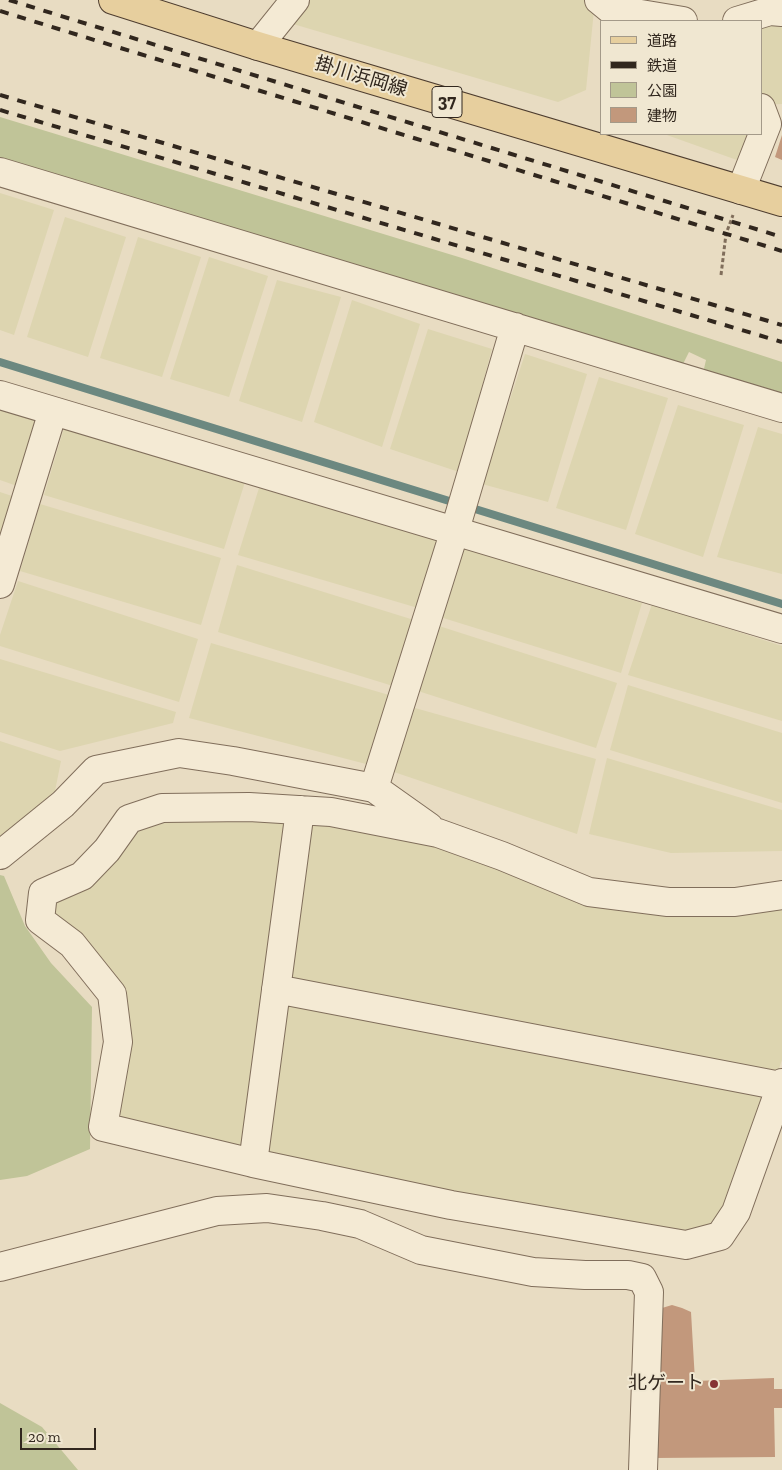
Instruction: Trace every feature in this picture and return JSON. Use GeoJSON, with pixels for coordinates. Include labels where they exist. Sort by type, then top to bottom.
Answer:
{"type":"FeatureCollection","features":[{"type":"Feature","properties":{"kind":"main road","name":"掛川浜岡線"},"geometry":{"type":"LineString","coordinates":[[113,0],[258,46],[782,202]]}},
{"type":"Feature","properties":{"kind":"street"},"geometry":{"type":"LineString","coordinates":[[258,46],[295,0]]}},
{"type":"Feature","properties":{"kind":"street"},"geometry":{"type":"LineString","coordinates":[[599,0],[610,9],[676,20]]}},
{"type":"Feature","properties":{"kind":"street"},"geometry":{"type":"LineString","coordinates":[[740,20],[770,10],[782,12]]}},
{"type":"Feature","properties":{"kind":"street"},"geometry":{"type":"LineString","coordinates":[[741,190],[767,124],[762,111]]}},
{"type":"Feature","properties":{"kind":"street"},"geometry":{"type":"LineString","coordinates":[[0,172],[782,408]]}},
{"type":"Feature","properties":{"kind":"street"},"geometry":{"type":"LineString","coordinates":[[374,788],[455,530],[515,327]]}},
{"type":"Feature","properties":{"kind":"street"},"geometry":{"type":"LineString","coordinates":[[0,395],[782,629]]}},
{"type":"Feature","properties":{"kind":"street"},"geometry":{"type":"LineString","coordinates":[[0,584],[53,411]]}},
{"type":"Feature","properties":{"kind":"street"},"geometry":{"type":"LineString","coordinates":[[0,855],[63,804],[96,770],[179,753],[233,761],[374,788],[438,833]]}},
{"type":"Feature","properties":{"kind":"street"},"geometry":{"type":"LineString","coordinates":[[276,989],[781,1084],[736,1212],[720,1236],[686,1245],[451,1206],[253,1163],[103,1127],[118,1042],[112,994],[72,944],[40,920],[43,893],[82,876],[107,850],[129,819],[162,808],[248,807],[331,812],[438,833],[502,856],[590,892],[668,902],[735,902],[782,896]]}},
{"type":"Feature","properties":{"kind":"street"},"geometry":{"type":"LineString","coordinates":[[253,1163],[300,810]]}},
{"type":"Feature","properties":{"kind":"street"},"geometry":{"type":"LineString","coordinates":[[0,1267],[216,1211],[267,1208],[360,1224],[421,1250],[533,1272],[628,1275],[642,1278],[649,1292],[643,1470]]}},
{"type":"Feature","properties":{"kind":"path"},"geometry":{"type":"LineString","coordinates":[[721,275],[726,234],[741,190]]}},
{"type":"Feature","properties":{"kind":"shaded area"},"geometry":{"type":"Polygon","coordinates":[[[305,0],[595,0],[586,90],[558,102],[293,24],[305,0]]]}},
{"type":"Feature","properties":{"kind":"shaded area"},"geometry":{"type":"Polygon","coordinates":[[[782,15],[782,104],[762,105],[762,21],[782,15]]]}},
{"type":"Feature","properties":{"kind":"shaded area"},"geometry":{"type":"Polygon","coordinates":[[[667,135],[759,135],[751,165],[667,135]]]}},
{"type":"Feature","properties":{"kind":"shaded area"},"geometry":{"type":"Polygon","coordinates":[[[0,193],[54,210],[14,335],[0,330],[0,193]]]}},
{"type":"Feature","properties":{"kind":"shaded area"},"geometry":{"type":"Polygon","coordinates":[[[65,217],[126,237],[88,357],[27,337],[65,217]]]}},
{"type":"Feature","properties":{"kind":"shaded area"},"geometry":{"type":"Polygon","coordinates":[[[138,237],[201,257],[162,377],[100,358],[138,237]]]}},
{"type":"Feature","properties":{"kind":"shaded area"},"geometry":{"type":"Polygon","coordinates":[[[209,257],[268,276],[229,397],[170,379],[209,257]]]}},
{"type":"Feature","properties":{"kind":"shaded area"},"geometry":{"type":"Polygon","coordinates":[[[277,280],[341,297],[302,422],[239,401],[277,280]]]}},
{"type":"Feature","properties":{"kind":"shaded area"},"geometry":{"type":"Polygon","coordinates":[[[352,300],[420,324],[382,447],[314,422],[352,300]]]}},
{"type":"Feature","properties":{"kind":"shaded area"},"geometry":{"type":"Polygon","coordinates":[[[428,329],[492,349],[459,472],[390,449],[428,329]]]}},
{"type":"Feature","properties":{"kind":"shaded area"},"geometry":{"type":"Polygon","coordinates":[[[525,354],[587,374],[548,502],[482,484],[525,354]]]}},
{"type":"Feature","properties":{"kind":"shaded area"},"geometry":{"type":"Polygon","coordinates":[[[599,377],[668,398],[626,530],[556,508],[599,377]]]}},
{"type":"Feature","properties":{"kind":"shaded area"},"geometry":{"type":"Polygon","coordinates":[[[678,405],[744,425],[703,557],[635,534],[678,405]]]}},
{"type":"Feature","properties":{"kind":"shaded area"},"geometry":{"type":"Polygon","coordinates":[[[0,409],[38,421],[17,486],[0,480],[0,409]]]}},
{"type":"Feature","properties":{"kind":"shaded area"},"geometry":{"type":"Polygon","coordinates":[[[758,427],[782,434],[782,574],[717,557],[758,427]]]}},
{"type":"Feature","properties":{"kind":"shaded area"},"geometry":{"type":"Polygon","coordinates":[[[64,428],[245,482],[224,549],[44,495],[64,428]]]}},
{"type":"Feature","properties":{"kind":"shaded area"},"geometry":{"type":"Polygon","coordinates":[[[259,488],[438,541],[418,608],[238,555],[259,488]]]}},
{"type":"Feature","properties":{"kind":"shaded area"},"geometry":{"type":"Polygon","coordinates":[[[0,492],[15,497],[0,546],[0,492]]]}},
{"type":"Feature","properties":{"kind":"shaded area"},"geometry":{"type":"Polygon","coordinates":[[[40,504],[221,558],[201,625],[20,571],[40,504]]]}},
{"type":"Feature","properties":{"kind":"shaded area"},"geometry":{"type":"Polygon","coordinates":[[[461,547],[642,603],[621,673],[440,617],[461,547]]]}},
{"type":"Feature","properties":{"kind":"shaded area"},"geometry":{"type":"Polygon","coordinates":[[[237,565],[414,620],[393,686],[218,632],[237,565]]]}},
{"type":"Feature","properties":{"kind":"shaded area"},"geometry":{"type":"Polygon","coordinates":[[[18,581],[198,639],[179,702],[0,646],[0,635],[18,581]]]}},
{"type":"Feature","properties":{"kind":"shaded area"},"geometry":{"type":"Polygon","coordinates":[[[652,604],[782,646],[782,721],[628,675],[652,604]]]}},
{"type":"Feature","properties":{"kind":"shaded area"},"geometry":{"type":"Polygon","coordinates":[[[439,626],[617,683],[596,748],[418,691],[439,626]]]}},
{"type":"Feature","properties":{"kind":"shaded area"},"geometry":{"type":"Polygon","coordinates":[[[211,643],[389,695],[366,764],[189,718],[211,643]]]}},
{"type":"Feature","properties":{"kind":"shaded area"},"geometry":{"type":"Polygon","coordinates":[[[0,659],[176,712],[173,723],[60,751],[0,732],[0,659]]]}},
{"type":"Feature","properties":{"kind":"shaded area"},"geometry":{"type":"Polygon","coordinates":[[[628,685],[782,733],[782,803],[610,750],[628,685]]]}},
{"type":"Feature","properties":{"kind":"shaded area"},"geometry":{"type":"Polygon","coordinates":[[[415,708],[596,759],[577,834],[394,772],[415,708]]]}},
{"type":"Feature","properties":{"kind":"shaded area"},"geometry":{"type":"Polygon","coordinates":[[[0,741],[61,761],[55,791],[0,838],[0,741]]]}},
{"type":"Feature","properties":{"kind":"shaded area"},"geometry":{"type":"Polygon","coordinates":[[[607,758],[782,810],[782,851],[671,853],[589,834],[607,758]]]}},
{"type":"Feature","properties":{"kind":"shaded area"},"geometry":{"type":"Polygon","coordinates":[[[307,819],[434,841],[589,901],[782,905],[782,1060],[730,1207],[713,1225],[680,1234],[395,1183],[112,1117],[129,1037],[48,918],[53,895],[141,822],[307,819]]]}},
{"type":"Feature","properties":{"kind":"green space"},"geometry":{"type":"Polygon","coordinates":[[[0,117],[462,258],[782,362],[782,393],[703,373],[706,360],[689,352],[681,368],[0,161],[0,117]]]}},
{"type":"Feature","properties":{"kind":"green space"},"geometry":{"type":"Polygon","coordinates":[[[0,875],[4,876],[25,926],[51,963],[92,1007],[90,1149],[27,1176],[0,1180],[0,875]]]}},
{"type":"Feature","properties":{"kind":"green space"},"geometry":{"type":"Polygon","coordinates":[[[0,1403],[42,1427],[78,1470],[0,1470],[0,1403]]]}},
{"type":"Feature","properties":{"kind":"building"},"geometry":{"type":"Polygon","coordinates":[[[782,135],[782,160],[775,157],[782,135]]]}},
{"type":"Feature","properties":{"kind":"building","name":"北ゲート"},"geometry":{"type":"Polygon","coordinates":[[[672,1305],[691,1312],[695,1381],[774,1378],[774,1389],[782,1389],[782,1408],[774,1408],[775,1457],[654,1458],[662,1308],[672,1305]]]}},
{"type":"Feature","properties":{"kind":"waterway"},"geometry":{"type":"LineString","coordinates":[[0,362],[782,604]]}},
{"type":"Feature","properties":{"kind":"railway"},"geometry":{"type":"LineString","coordinates":[[9,0],[782,237]]}},
{"type":"Feature","properties":{"kind":"railway"},"geometry":{"type":"LineString","coordinates":[[0,11],[782,251]]}},
{"type":"Feature","properties":{"kind":"railway"},"geometry":{"type":"LineString","coordinates":[[0,95],[782,325]]}},
{"type":"Feature","properties":{"kind":"railway"},"geometry":{"type":"LineString","coordinates":[[0,110],[782,342]]}},
{"type":"Feature","properties":{"kind":"place","name":"北ゲート"},"geometry":{"type":"Point","coordinates":[714,1384]}}]}
